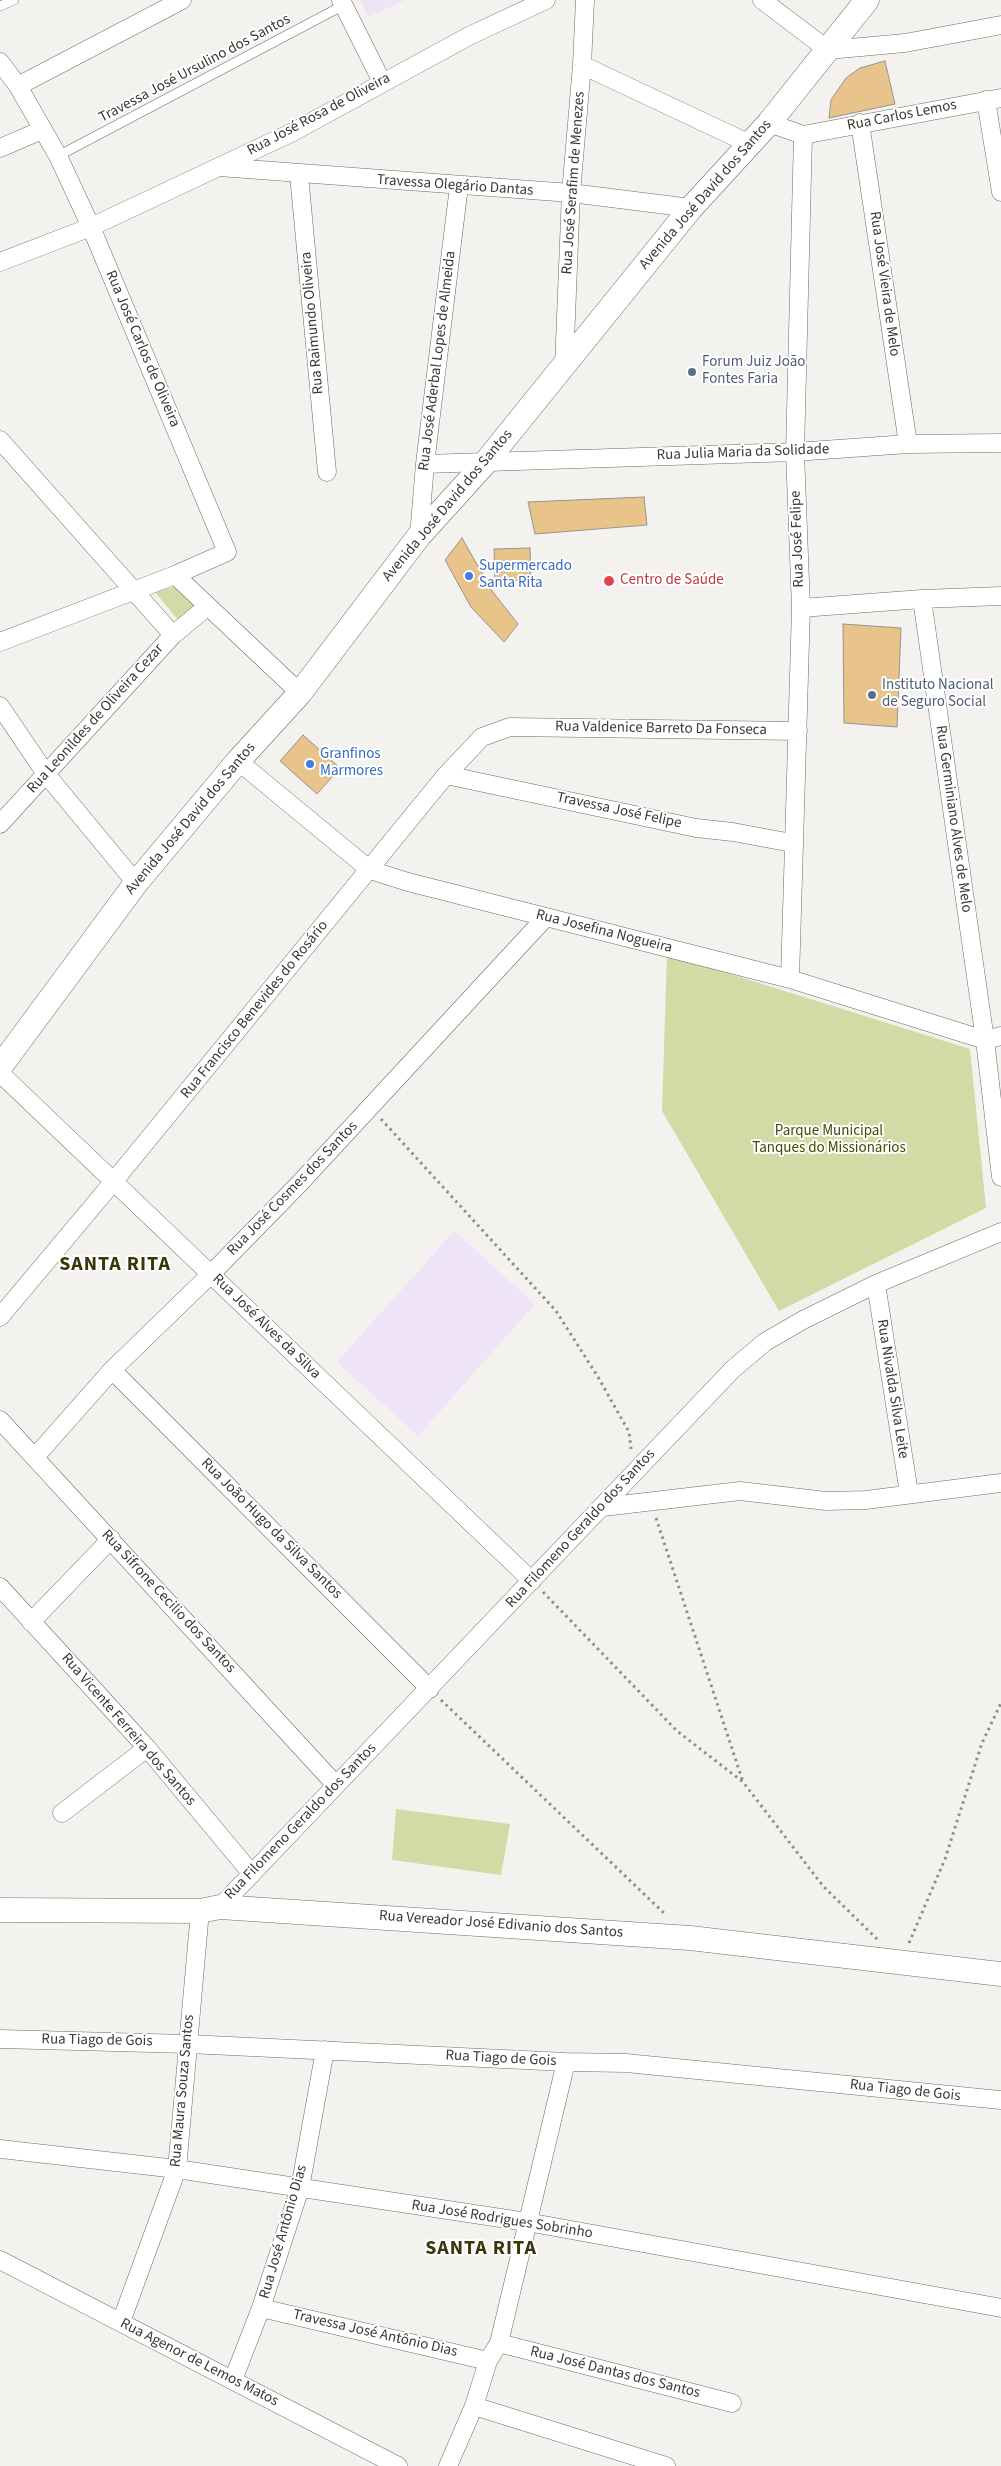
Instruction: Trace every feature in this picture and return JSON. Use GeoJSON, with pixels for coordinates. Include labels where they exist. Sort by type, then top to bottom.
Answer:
{"type":"FeatureCollection","features":[{"type":"Feature","properties":{"kind":"main road","name":"Avenida José David dos Santos"},"geometry":{"type":"LineString","coordinates":[[0,1066],[136,883],[238,760],[300,693],[419,536],[485,463],[691,208],[769,123],[867,0]]}},
{"type":"Feature","properties":{"kind":"main road","name":"Rua Vereador José Edivanio dos Santos"},"geometry":{"type":"LineString","coordinates":[[0,1910],[210,1909],[690,1938],[1001,1974]]}},
{"type":"Feature","properties":{"kind":"street"},"geometry":{"type":"LineString","coordinates":[[18,86],[182,0]]}},
{"type":"Feature","properties":{"kind":"street","name":"Rua José Rosa de Oliveira"},"geometry":{"type":"LineString","coordinates":[[0,262],[91,226],[293,132],[469,36],[546,0]]}},
{"type":"Feature","properties":{"kind":"street","name":"Rua José Serafim de Menezes"},"geometry":{"type":"LineString","coordinates":[[564,366],[571,193],[582,65],[584,0]]}},
{"type":"Feature","properties":{"kind":"street"},"geometry":{"type":"LineString","coordinates":[[762,0],[828,50],[905,43],[1001,25]]}},
{"type":"Feature","properties":{"kind":"street"},"geometry":{"type":"LineString","coordinates":[[343,3],[382,82]]}},
{"type":"Feature","properties":{"kind":"street","name":"Rua José Carlos de Oliveira"},"geometry":{"type":"LineString","coordinates":[[0,62],[18,86],[58,156],[91,226],[227,552],[135,591],[0,642]]}},
{"type":"Feature","properties":{"kind":"street"},"geometry":{"type":"LineString","coordinates":[[582,65],[750,144]]}},
{"type":"Feature","properties":{"kind":"street"},"geometry":{"type":"LineString","coordinates":[[993,99],[1001,192]]}},
{"type":"Feature","properties":{"kind":"street","name":"Rua Carlos Lemos"},"geometry":{"type":"LineString","coordinates":[[803,135],[993,99]]}},
{"type":"Feature","properties":{"kind":"street"},"geometry":{"type":"LineString","coordinates":[[769,123],[803,135]]}},
{"type":"Feature","properties":{"kind":"street","name":"Rua José Vieira de Melo"},"geometry":{"type":"LineString","coordinates":[[860,124],[908,444]]}},
{"type":"Feature","properties":{"kind":"street"},"geometry":{"type":"LineString","coordinates":[[0,148],[42,130]]}},
{"type":"Feature","properties":{"kind":"street","name":"Rua José Felipe"},"geometry":{"type":"LineString","coordinates":[[790,978],[792,843],[798,731],[801,608],[795,452],[803,135]]}},
{"type":"Feature","properties":{"kind":"street","name":"Travessa Olegário Dantas"},"geometry":{"type":"LineString","coordinates":[[219,167],[300,175],[571,193],[691,208]]}},
{"type":"Feature","properties":{"kind":"street","name":"Rua Raimundo Oliveira"},"geometry":{"type":"LineString","coordinates":[[300,175],[328,472]]}},
{"type":"Feature","properties":{"kind":"street","name":"Rua José Aderbal Lopes de Almeida"},"geometry":{"type":"LineString","coordinates":[[419,536],[425,464],[459,186]]}},
{"type":"Feature","properties":{"kind":"street","name":"Rua Leonildes de Oliveira Cezar"},"geometry":{"type":"LineString","coordinates":[[0,440],[173,635],[0,824]]}},
{"type":"Feature","properties":{"kind":"street","name":"Rua Julia Maria da Solidade"},"geometry":{"type":"LineString","coordinates":[[425,464],[795,452],[908,444],[1001,443]]}},
{"type":"Feature","properties":{"kind":"street"},"geometry":{"type":"LineString","coordinates":[[175,575],[300,693]]}},
{"type":"Feature","properties":{"kind":"street"},"geometry":{"type":"LineString","coordinates":[[801,608],[922,598],[1001,596]]}},
{"type":"Feature","properties":{"kind":"street","name":"Rua Germiniano Alves de Melo"},"geometry":{"type":"LineString","coordinates":[[922,598],[993,1038],[1001,1176]]}},
{"type":"Feature","properties":{"kind":"street"},"geometry":{"type":"LineString","coordinates":[[173,635],[208,606]]}},
{"type":"Feature","properties":{"kind":"street"},"geometry":{"type":"LineString","coordinates":[[0,706],[46,774],[136,883]]}},
{"type":"Feature","properties":{"kind":"street","name":"Rua Francisco Benevides do Rosário"},"geometry":{"type":"LineString","coordinates":[[0,1317],[370,870],[446,775],[482,737],[510,727],[523,727]]}},
{"type":"Feature","properties":{"kind":"street","name":"Rua Valdenice Barreto Da Fonseca"},"geometry":{"type":"LineString","coordinates":[[523,727],[798,731]]}},
{"type":"Feature","properties":{"kind":"street","name":"Rua Josefina Nogueira"},"geometry":{"type":"LineString","coordinates":[[238,760],[370,870],[408,882],[790,978],[993,1038]]}},
{"type":"Feature","properties":{"kind":"street","name":"Travessa José Felipe"},"geometry":{"type":"LineString","coordinates":[[446,775],[696,828],[733,832],[792,843]]}},
{"type":"Feature","properties":{"kind":"street","name":"Rua José Cosmes dos Santos"},"geometry":{"type":"LineString","coordinates":[[35,1457],[112,1370],[211,1274],[371,1107],[546,917]]}},
{"type":"Feature","properties":{"kind":"street","name":"Rua José Alves da Silva"},"geometry":{"type":"LineString","coordinates":[[0,1073],[532,1581]]}},
{"type":"Feature","properties":{"kind":"street","name":"Rua Filomeno Geraldo dos Santos"},"geometry":{"type":"LineString","coordinates":[[210,1909],[252,1874],[733,1369],[765,1342],[803,1320],[876,1284],[1001,1232]]}},
{"type":"Feature","properties":{"kind":"street","name":"Rua Nivalda Silva Leite"},"geometry":{"type":"LineString","coordinates":[[876,1284],[909,1493]]}},
{"type":"Feature","properties":{"kind":"street","name":"Rua João Hugo da Silva Santos"},"geometry":{"type":"LineString","coordinates":[[112,1370],[430,1689]]}},
{"type":"Feature","properties":{"kind":"street","name":"Rua Sifrone Cecilio dos Santos"},"geometry":{"type":"LineString","coordinates":[[0,1420],[336,1784]]}},
{"type":"Feature","properties":{"kind":"street"},"geometry":{"type":"LineString","coordinates":[[603,1507],[740,1491],[841,1501],[866,1500],[909,1493],[1001,1483]]}},
{"type":"Feature","properties":{"kind":"street"},"geometry":{"type":"LineString","coordinates":[[31,1622],[111,1539]]}},
{"type":"Feature","properties":{"kind":"street","name":"Rua Vicente Ferreira dos Santos"},"geometry":{"type":"LineString","coordinates":[[0,1587],[147,1748],[252,1874]]}},
{"type":"Feature","properties":{"kind":"street"},"geometry":{"type":"LineString","coordinates":[[62,1812],[147,1748]]}},
{"type":"Feature","properties":{"kind":"street","name":"Rua Maura Souza Santos"},"geometry":{"type":"LineString","coordinates":[[122,2322],[177,2169],[188,2044],[210,1909]]}},
{"type":"Feature","properties":{"kind":"street","name":"Rua Tiago de Gois"},"geometry":{"type":"LineString","coordinates":[[0,2039],[188,2044],[566,2062],[626,2062],[1001,2100]]}},
{"type":"Feature","properties":{"kind":"street","name":"Rua José Antônio Dias"},"geometry":{"type":"LineString","coordinates":[[232,2380],[261,2308],[300,2188],[325,2050]]}},
{"type":"Feature","properties":{"kind":"street"},"geometry":{"type":"LineString","coordinates":[[448,2466],[474,2406],[488,2361],[498,2343],[566,2062]]}},
{"type":"Feature","properties":{"kind":"street","name":"Rua José Rodrigues Sobrinho"},"geometry":{"type":"LineString","coordinates":[[0,2149],[177,2169],[528,2222],[1001,2308]]}},
{"type":"Feature","properties":{"kind":"street","name":"Rua Agenor de Lemos Matos"},"geometry":{"type":"LineString","coordinates":[[0,2260],[398,2466]]}},
{"type":"Feature","properties":{"kind":"street","name":"Travessa José Antônio Dias"},"geometry":{"type":"LineString","coordinates":[[261,2308],[488,2361]]}},
{"type":"Feature","properties":{"kind":"street","name":"Rua José Dantas dos Santos"},"geometry":{"type":"LineString","coordinates":[[498,2343],[732,2402]]}},
{"type":"Feature","properties":{"kind":"street"},"geometry":{"type":"LineString","coordinates":[[474,2406],[666,2466]]}},
{"type":"Feature","properties":{"kind":"lane"},"geometry":{"type":"LineString","coordinates":[[0,6],[14,0]]}},
{"type":"Feature","properties":{"kind":"lane","name":"Travessa José Ursulino dos Santos"},"geometry":{"type":"LineString","coordinates":[[58,156],[343,3]]}},
{"type":"Feature","properties":{"kind":"path"},"geometry":{"type":"LineString","coordinates":[[371,1107],[556,1311],[598,1377],[629,1432],[634,1472]]}},
{"type":"Feature","properties":{"kind":"path"},"geometry":{"type":"LineString","coordinates":[[651,1501],[743,1782]]}},
{"type":"Feature","properties":{"kind":"path"},"geometry":{"type":"LineString","coordinates":[[532,1581],[677,1731],[743,1782],[823,1886],[876,1939],[884,1940]]}},
{"type":"Feature","properties":{"kind":"path"},"geometry":{"type":"LineString","coordinates":[[430,1689],[690,1938]]}},
{"type":"Feature","properties":{"kind":"path"},"geometry":{"type":"LineString","coordinates":[[909,1944],[945,1859],[982,1744],[1001,1703]]}},
{"type":"Feature","properties":{"kind":"path"},"geometry":{"type":"LineString","coordinates":[[901,1942],[909,1944],[923,1964]]}},
{"type":"Feature","properties":{"kind":"shaded area"},"geometry":{"type":"Polygon","coordinates":[[[360,0],[405,0],[368,17],[360,0]]]}},
{"type":"Feature","properties":{"kind":"shaded area"},"geometry":{"type":"Polygon","coordinates":[[[454,1231],[535,1304],[418,1436],[337,1362],[454,1231]]]}},
{"type":"Feature","properties":{"kind":"green space"},"geometry":{"type":"Polygon","coordinates":[[[180,585],[198,603],[178,620],[155,592],[180,585]]]}},
{"type":"Feature","properties":{"kind":"green space","name":"Parque Municipal Tanques do Missionários"},"geometry":{"type":"Polygon","coordinates":[[[667,954],[970,1049],[986,1208],[779,1311],[662,1111],[667,954]]]}},
{"type":"Feature","properties":{"kind":"green space"},"geometry":{"type":"Polygon","coordinates":[[[396,1809],[510,1824],[501,1875],[392,1860],[396,1809]]]}},
{"type":"Feature","properties":{"kind":"building"},"geometry":{"type":"Polygon","coordinates":[[[885,61],[895,104],[829,118],[831,100],[846,78],[860,68],[885,61]]]}},
{"type":"Feature","properties":{"kind":"building"},"geometry":{"type":"Polygon","coordinates":[[[644,497],[647,525],[535,534],[528,502],[644,497]]]}},
{"type":"Feature","properties":{"kind":"building","name":"Supermercado Santa Rita"},"geometry":{"type":"Polygon","coordinates":[[[462,538],[487,582],[485,582],[518,624],[504,642],[471,607],[445,560],[462,538]]]}},
{"type":"Feature","properties":{"kind":"building"},"geometry":{"type":"Polygon","coordinates":[[[530,548],[531,580],[495,581],[494,549],[530,548]]]}},
{"type":"Feature","properties":{"kind":"building"},"geometry":{"type":"Polygon","coordinates":[[[843,624],[901,628],[897,727],[844,723],[843,624]]]}},
{"type":"Feature","properties":{"kind":"building","name":"Granfinos Marmores"},"geometry":{"type":"Polygon","coordinates":[[[303,735],[340,768],[317,794],[280,761],[303,735]]]}},
{"type":"Feature","properties":{"kind":"place","name":"Forum Juiz João Fontes Faria"},"geometry":{"type":"Point","coordinates":[692,372]}},
{"type":"Feature","properties":{"kind":"place","name":"Supermercado Santa Rita"},"geometry":{"type":"Point","coordinates":[469,576]}},
{"type":"Feature","properties":{"kind":"place","name":"Centro de Saúde"},"geometry":{"type":"Point","coordinates":[609,581]}},
{"type":"Feature","properties":{"kind":"place","name":"Instituto Nacional de Seguro Social"},"geometry":{"type":"Point","coordinates":[872,695]}},
{"type":"Feature","properties":{"kind":"place","name":"Granfinos Marmores"},"geometry":{"type":"Point","coordinates":[310,764]}},
{"type":"Feature","properties":{"kind":"district","name":"SANTA RITA"},"geometry":{"type":"Point","coordinates":[115,1266]}},
{"type":"Feature","properties":{"kind":"district","name":"SANTA RITA"},"geometry":{"type":"Point","coordinates":[481,2250]}}]}
